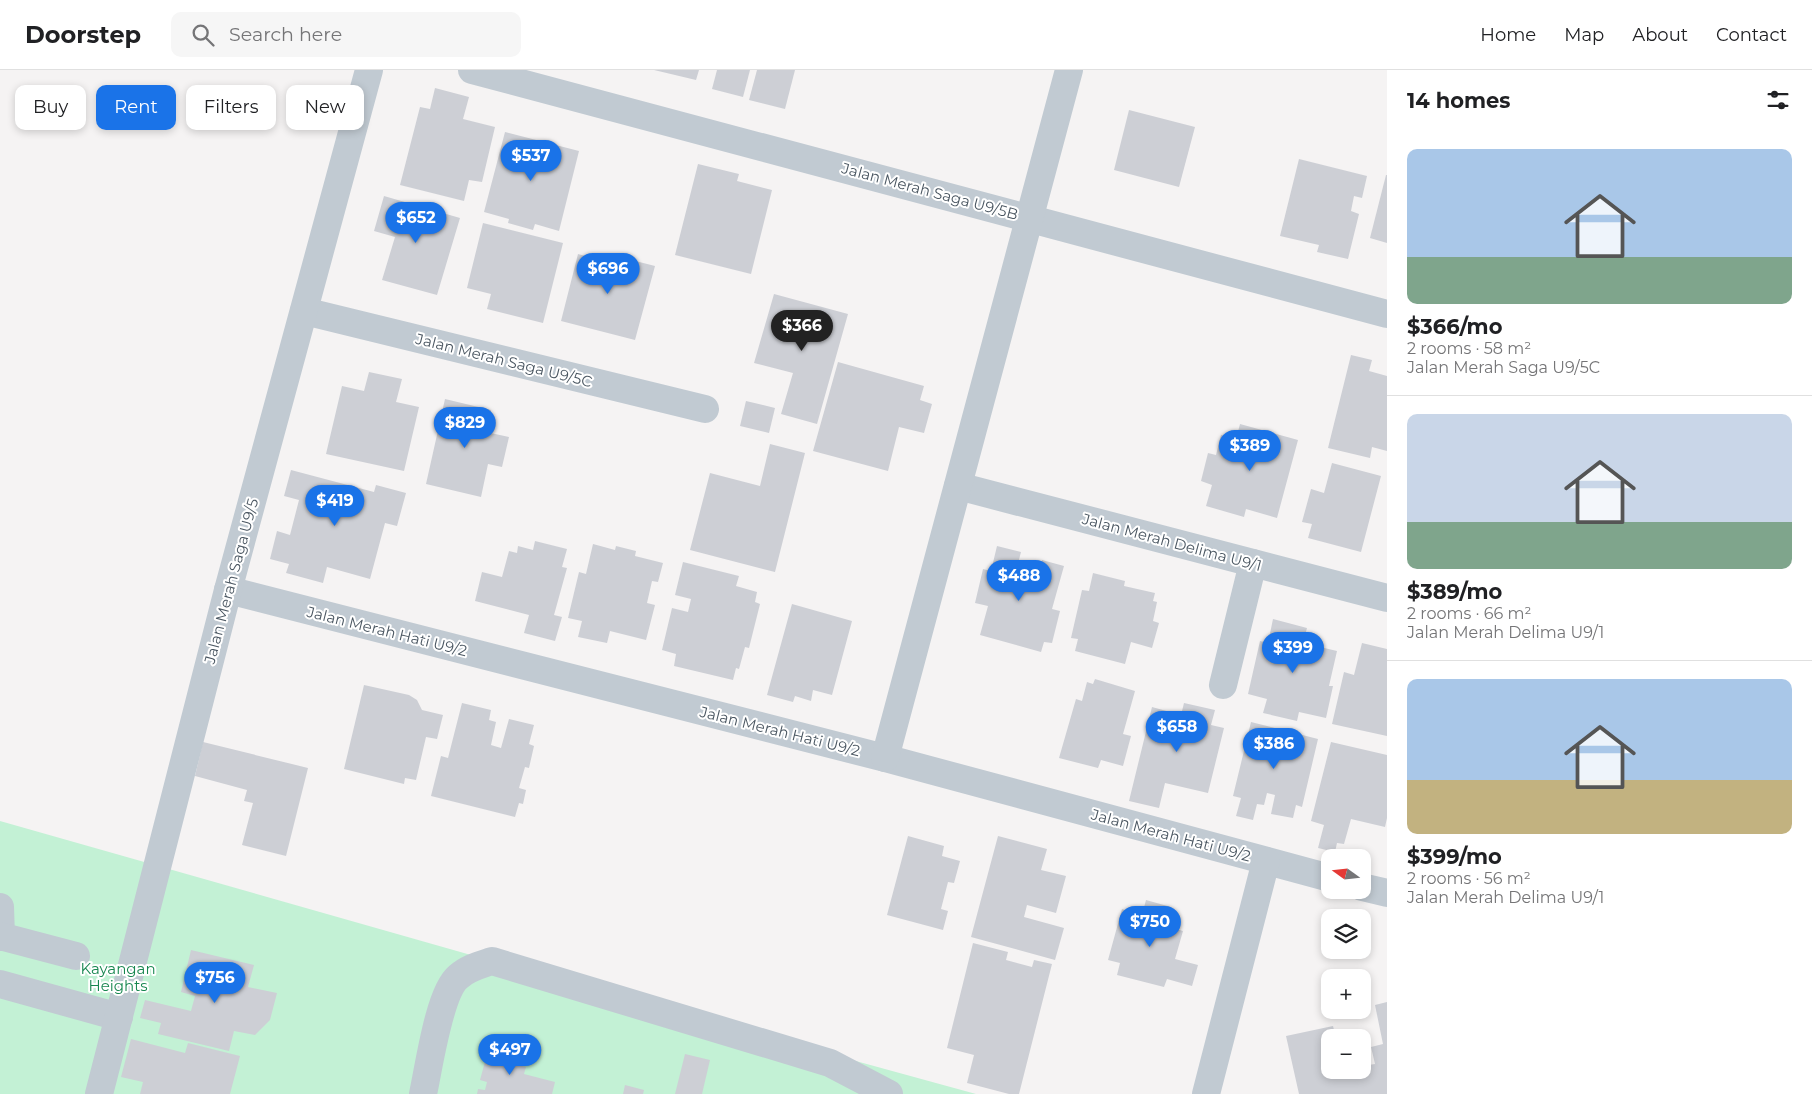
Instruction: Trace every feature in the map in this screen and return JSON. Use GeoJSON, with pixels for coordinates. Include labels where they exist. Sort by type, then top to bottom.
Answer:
{"type":"FeatureCollection","features":[{"type":"Feature","properties":{"kind":"street","name":"Jalan Merah Saga U9/5"},"geometry":{"type":"LineString","coordinates":[[99,1094],[228,590],[369,70]]}},
{"type":"Feature","properties":{"kind":"street","name":"Jalan Merah Saga U9/5B"},"geometry":{"type":"LineString","coordinates":[[472,70],[1030,217],[1387,314]]}},
{"type":"Feature","properties":{"kind":"street"},"geometry":{"type":"LineString","coordinates":[[885,758],[1069,70]]}},
{"type":"Feature","properties":{"kind":"street","name":"Jalan Merah Saga U9/5C"},"geometry":{"type":"LineString","coordinates":[[304,311],[705,409]]}},
{"type":"Feature","properties":{"kind":"street","name":"Jalan Merah Delima U9/1"},"geometry":{"type":"LineString","coordinates":[[958,486],[1387,598]]}},
{"type":"Feature","properties":{"kind":"street"},"geometry":{"type":"LineString","coordinates":[[1223,685],[1253,563]]}},
{"type":"Feature","properties":{"kind":"street","name":"Jalan Merah Hati U9/2"},"geometry":{"type":"LineString","coordinates":[[228,590],[885,758],[1321,876]]}},
{"type":"Feature","properties":{"kind":"street"},"geometry":{"type":"LineString","coordinates":[[1206,1094],[1266,861]]}},
{"type":"Feature","properties":{"kind":"street"},"geometry":{"type":"LineString","coordinates":[[1371,889],[1387,893]]}},
{"type":"Feature","properties":{"kind":"street"},"geometry":{"type":"LineString","coordinates":[[0,907],[1,937],[76,956]]}},
{"type":"Feature","properties":{"kind":"street"},"geometry":{"type":"LineString","coordinates":[[423,1094],[445,994],[456,977],[470,968],[492,961],[830,1064],[889,1094]]}},
{"type":"Feature","properties":{"kind":"street"},"geometry":{"type":"LineString","coordinates":[[0,984],[119,1016]]}},
{"type":"Feature","properties":{"kind":"green space","name":"Kayangan Heights"},"geometry":{"type":"Polygon","coordinates":[[[0,821],[492,961],[976,1094],[0,1094],[0,821]]]}},
{"type":"Feature","properties":{"kind":"building"},"geometry":{"type":"Polygon","coordinates":[[[654,70],[699,70],[696,80],[654,70]]]}},
{"type":"Feature","properties":{"kind":"building"},"geometry":{"type":"Polygon","coordinates":[[[717,70],[750,70],[743,97],[712,89],[717,70]]]}},
{"type":"Feature","properties":{"kind":"building"},"geometry":{"type":"Polygon","coordinates":[[[757,70],[795,70],[785,109],[749,100],[757,70]]]}},
{"type":"Feature","properties":{"kind":"building"},"geometry":{"type":"Polygon","coordinates":[[[435,88],[469,97],[463,119],[495,127],[482,182],[469,180],[464,201],[400,185],[420,107],[430,109],[435,88]]]}},
{"type":"Feature","properties":{"kind":"building"},"geometry":{"type":"Polygon","coordinates":[[[1129,110],[1195,127],[1179,187],[1114,170],[1129,110]]]}},
{"type":"Feature","properties":{"kind":"building"},"geometry":{"type":"Polygon","coordinates":[[[505,132],[579,151],[559,231],[535,224],[533,230],[508,223],[509,219],[484,212],[505,132]]]}},
{"type":"Feature","properties":{"kind":"building"},"geometry":{"type":"Polygon","coordinates":[[[1299,159],[1367,176],[1362,198],[1354,196],[1351,211],[1359,214],[1348,259],[1317,252],[1319,245],[1280,236],[1299,159]]]}},
{"type":"Feature","properties":{"kind":"building"},"geometry":{"type":"Polygon","coordinates":[[[698,164],[739,174],[737,181],[772,190],[751,274],[675,255],[698,164]]]}},
{"type":"Feature","properties":{"kind":"building"},"geometry":{"type":"Polygon","coordinates":[[[1387,175],[1387,243],[1370,238],[1387,175]]]}},
{"type":"Feature","properties":{"kind":"building"},"geometry":{"type":"Polygon","coordinates":[[[384,196],[460,218],[437,295],[382,280],[395,237],[374,231],[384,196]]]}},
{"type":"Feature","properties":{"kind":"building"},"geometry":{"type":"Polygon","coordinates":[[[483,223],[563,243],[543,323],[487,309],[491,294],[467,288],[483,223]]]}},
{"type":"Feature","properties":{"kind":"building"},"geometry":{"type":"Polygon","coordinates":[[[578,254],[614,264],[616,256],[655,266],[635,340],[561,321],[578,254]]]}},
{"type":"Feature","properties":{"kind":"building"},"geometry":{"type":"Polygon","coordinates":[[[774,294],[848,314],[817,424],[781,414],[793,373],[754,363],[774,294]]]}},
{"type":"Feature","properties":{"kind":"building"},"geometry":{"type":"Polygon","coordinates":[[[1351,355],[1372,360],[1369,371],[1387,376],[1387,451],[1372,447],[1370,458],[1328,448],[1351,355]]]}},
{"type":"Feature","properties":{"kind":"building"},"geometry":{"type":"Polygon","coordinates":[[[838,362],[924,386],[920,400],[932,404],[924,433],[899,427],[888,471],[813,451],[838,362]]]}},
{"type":"Feature","properties":{"kind":"building"},"geometry":{"type":"Polygon","coordinates":[[[369,372],[402,379],[396,402],[419,407],[404,471],[326,454],[342,386],[364,391],[369,372]]]}},
{"type":"Feature","properties":{"kind":"building"},"geometry":{"type":"Polygon","coordinates":[[[445,399],[491,410],[486,432],[509,437],[502,467],[488,464],[481,497],[426,484],[445,399]]]}},
{"type":"Feature","properties":{"kind":"building"},"geometry":{"type":"Polygon","coordinates":[[[746,401],[775,408],[769,433],[740,426],[746,401]]]}},
{"type":"Feature","properties":{"kind":"building"},"geometry":{"type":"Polygon","coordinates":[[[1240,424],[1298,440],[1277,518],[1246,509],[1244,517],[1206,506],[1212,485],[1201,481],[1208,453],[1216,455],[1221,435],[1236,439],[1240,424]]]}},
{"type":"Feature","properties":{"kind":"building"},"geometry":{"type":"Polygon","coordinates":[[[770,444],[805,453],[775,572],[690,550],[710,473],[760,486],[770,444]]]}},
{"type":"Feature","properties":{"kind":"building"},"geometry":{"type":"Polygon","coordinates":[[[1332,463],[1381,476],[1361,552],[1308,538],[1312,524],[1302,522],[1311,489],[1324,493],[1332,463]]]}},
{"type":"Feature","properties":{"kind":"building"},"geometry":{"type":"Polygon","coordinates":[[[291,470],[374,492],[376,485],[406,493],[397,526],[385,523],[370,579],[327,567],[323,583],[286,573],[289,564],[270,559],[277,531],[290,535],[299,500],[284,496],[291,470]]]}},
{"type":"Feature","properties":{"kind":"building"},"geometry":{"type":"Polygon","coordinates":[[[535,541],[567,549],[562,567],[567,568],[554,615],[562,617],[555,641],[524,633],[529,615],[475,601],[482,572],[502,577],[509,551],[517,553],[518,546],[533,550],[535,541]]]}},
{"type":"Feature","properties":{"kind":"building"},"geometry":{"type":"Polygon","coordinates":[[[593,544],[615,550],[616,546],[636,551],[635,556],[663,563],[658,582],[652,581],[647,603],[655,605],[646,640],[610,631],[607,643],[578,637],[582,621],[568,618],[579,572],[586,574],[593,544]]]}},
{"type":"Feature","properties":{"kind":"building"},"geometry":{"type":"Polygon","coordinates":[[[997,546],[1021,552],[1015,575],[1036,581],[1042,560],[1064,566],[1052,609],[1060,611],[1052,643],[1044,642],[1041,652],[980,635],[988,606],[975,603],[983,569],[991,571],[997,546]]]}},
{"type":"Feature","properties":{"kind":"building"},"geometry":{"type":"Polygon","coordinates":[[[683,562],[739,576],[736,586],[757,592],[755,602],[760,604],[749,648],[745,647],[739,669],[736,668],[733,680],[674,666],[676,654],[662,650],[672,608],[688,612],[691,599],[675,595],[683,562]]]}},
{"type":"Feature","properties":{"kind":"building"},"geometry":{"type":"Polygon","coordinates":[[[1093,573],[1125,581],[1124,586],[1155,593],[1153,601],[1157,602],[1153,621],[1159,623],[1152,648],[1131,642],[1125,664],[1075,651],[1078,639],[1071,638],[1082,590],[1089,591],[1093,573]]]}},
{"type":"Feature","properties":{"kind":"building"},"geometry":{"type":"Polygon","coordinates":[[[792,604],[852,621],[832,695],[813,690],[811,701],[795,696],[793,702],[767,695],[792,604]]]}},
{"type":"Feature","properties":{"kind":"building"},"geometry":{"type":"Polygon","coordinates":[[[1273,619],[1307,628],[1303,643],[1337,651],[1329,686],[1333,686],[1326,718],[1299,712],[1297,721],[1263,713],[1267,699],[1248,694],[1260,641],[1268,643],[1273,619]]]}},
{"type":"Feature","properties":{"kind":"building"},"geometry":{"type":"Polygon","coordinates":[[[1362,643],[1387,649],[1387,736],[1332,724],[1344,672],[1354,675],[1362,643]]]}},
{"type":"Feature","properties":{"kind":"building"},"geometry":{"type":"Polygon","coordinates":[[[1095,679],[1135,691],[1123,734],[1131,736],[1123,766],[1101,760],[1098,768],[1059,758],[1076,699],[1082,701],[1087,682],[1093,684],[1095,679]]]}},
{"type":"Feature","properties":{"kind":"building"},"geometry":{"type":"Polygon","coordinates":[[[364,685],[409,695],[417,700],[422,710],[443,715],[437,739],[426,737],[416,780],[405,778],[404,784],[344,769],[364,685]]]}},
{"type":"Feature","properties":{"kind":"building"},"geometry":{"type":"Polygon","coordinates":[[[462,703],[491,710],[489,720],[496,722],[491,745],[501,748],[509,719],[534,725],[529,744],[534,746],[529,768],[525,767],[519,788],[526,790],[523,804],[519,803],[515,817],[431,796],[441,756],[448,758],[462,703]]]}},
{"type":"Feature","properties":{"kind":"building"},"geometry":{"type":"Polygon","coordinates":[[[1184,703],[1215,710],[1211,725],[1224,728],[1208,793],[1165,783],[1159,808],[1129,801],[1152,707],[1181,715],[1184,703]]]}},
{"type":"Feature","properties":{"kind":"building"},"geometry":{"type":"Polygon","coordinates":[[[1251,722],[1318,739],[1302,807],[1296,805],[1293,818],[1271,814],[1275,795],[1267,793],[1264,805],[1257,804],[1253,820],[1236,816],[1241,798],[1233,796],[1251,722]]]}},
{"type":"Feature","properties":{"kind":"building"},"geometry":{"type":"Polygon","coordinates":[[[203,742],[308,768],[286,856],[242,845],[253,803],[244,801],[247,790],[195,776],[203,742]]]}},
{"type":"Feature","properties":{"kind":"building"},"geometry":{"type":"Polygon","coordinates":[[[1331,742],[1387,755],[1387,818],[1385,827],[1351,819],[1344,844],[1337,843],[1336,849],[1322,849],[1318,848],[1324,825],[1311,821],[1331,742]]]}},
{"type":"Feature","properties":{"kind":"building"},"geometry":{"type":"Polygon","coordinates":[[[908,836],[944,846],[942,856],[960,861],[954,883],[948,882],[941,909],[948,911],[943,930],[887,915],[908,836]]]}},
{"type":"Feature","properties":{"kind":"building"},"geometry":{"type":"Polygon","coordinates":[[[998,836],[1047,849],[1041,870],[1066,876],[1056,913],[1027,905],[1024,917],[1064,928],[1055,960],[971,937],[998,836]]]}},
{"type":"Feature","properties":{"kind":"building"},"geometry":{"type":"Polygon","coordinates":[[[1146,900],[1171,907],[1166,926],[1183,931],[1175,959],[1198,965],[1192,986],[1167,979],[1164,987],[1117,975],[1120,963],[1108,960],[1122,909],[1142,915],[1146,900]]]}},
{"type":"Feature","properties":{"kind":"building"},"geometry":{"type":"Polygon","coordinates":[[[973,943],[1008,952],[1006,960],[1032,967],[1034,960],[1052,964],[1019,1094],[1009,1094],[967,1083],[974,1055],[947,1048],[973,943]]]}},
{"type":"Feature","properties":{"kind":"building"},"geometry":{"type":"Polygon","coordinates":[[[191,950],[254,965],[248,987],[277,993],[270,1020],[255,1035],[234,1031],[229,1051],[158,1034],[161,1023],[140,1018],[145,1000],[191,1011],[195,996],[181,992],[191,950]]]}},
{"type":"Feature","properties":{"kind":"building"},"geometry":{"type":"Polygon","coordinates":[[[1387,1002],[1387,1094],[1299,1094],[1286,1036],[1333,1026],[1334,1029],[1321,1029],[1321,1079],[1371,1079],[1371,1065],[1375,1064],[1371,1047],[1383,1044],[1375,1005],[1387,1002]]]}},
{"type":"Feature","properties":{"kind":"building"},"geometry":{"type":"Polygon","coordinates":[[[131,1039],[185,1053],[188,1043],[240,1056],[230,1094],[140,1094],[143,1082],[121,1077],[131,1039]]]}},
{"type":"Feature","properties":{"kind":"building"},"geometry":{"type":"Polygon","coordinates":[[[489,1047],[520,1055],[518,1065],[526,1067],[524,1074],[555,1082],[552,1094],[477,1094],[478,1089],[485,1090],[487,1082],[480,1080],[489,1047]]]}},
{"type":"Feature","properties":{"kind":"building"},"geometry":{"type":"Polygon","coordinates":[[[685,1054],[710,1060],[702,1094],[675,1094],[685,1054]]]}},
{"type":"Feature","properties":{"kind":"building"},"geometry":{"type":"Polygon","coordinates":[[[625,1085],[644,1090],[643,1094],[623,1094],[625,1085]]]}}]}
